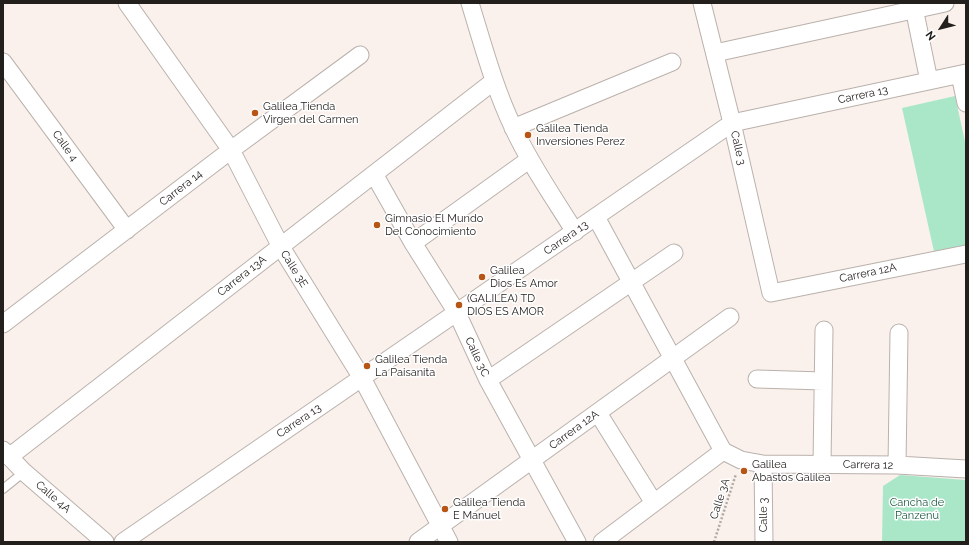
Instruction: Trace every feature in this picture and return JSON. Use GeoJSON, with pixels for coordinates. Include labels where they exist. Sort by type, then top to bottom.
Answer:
{"type":"FeatureCollection","features":[{"type":"Feature","properties":{"kind":"street","name":"Calle 3E"},"geometry":{"type":"LineString","coordinates":[[127,3],[231,150],[281,246],[362,378],[439,526],[449,542]]}},
{"type":"Feature","properties":{"kind":"street"},"geometry":{"type":"LineString","coordinates":[[470,3],[494,81],[513,128],[530,159],[575,232]]}},
{"type":"Feature","properties":{"kind":"street","name":"Calle 3"},"geometry":{"type":"LineString","coordinates":[[702,3],[732,123],[771,293]]}},
{"type":"Feature","properties":{"kind":"street"},"geometry":{"type":"LineString","coordinates":[[715,53],[913,6],[945,3]]}},
{"type":"Feature","properties":{"kind":"street"},"geometry":{"type":"LineString","coordinates":[[913,6],[929,81]]}},
{"type":"Feature","properties":{"kind":"street","name":"Carrera 14"},"geometry":{"type":"LineString","coordinates":[[4,322],[231,150],[360,55]]}},
{"type":"Feature","properties":{"kind":"street","name":"Calle 4"},"geometry":{"type":"LineString","coordinates":[[3,62],[127,230]]}},
{"type":"Feature","properties":{"kind":"street"},"geometry":{"type":"LineString","coordinates":[[513,128],[672,62]]}},
{"type":"Feature","properties":{"kind":"street"},"geometry":{"type":"LineString","coordinates":[[963,74],[966,103]]}},
{"type":"Feature","properties":{"kind":"street","name":"Carrera 13"},"geometry":{"type":"LineString","coordinates":[[124,542],[732,123],[963,74]]}},
{"type":"Feature","properties":{"kind":"street","name":"Carrera 13A"},"geometry":{"type":"LineString","coordinates":[[6,453],[281,246],[494,81]]}},
{"type":"Feature","properties":{"kind":"street"},"geometry":{"type":"LineString","coordinates":[[413,244],[530,159]]}},
{"type":"Feature","properties":{"kind":"street","name":"Calle 3C"},"geometry":{"type":"LineString","coordinates":[[374,174],[413,244],[457,313],[488,380],[577,542]]}},
{"type":"Feature","properties":{"kind":"street"},"geometry":{"type":"LineString","coordinates":[[596,217],[723,451],[602,542]]}},
{"type":"Feature","properties":{"kind":"street"},"geometry":{"type":"LineString","coordinates":[[488,380],[674,253]]}},
{"type":"Feature","properties":{"kind":"street","name":"Carrera 12A"},"geometry":{"type":"LineString","coordinates":[[771,293],[966,254]]}},
{"type":"Feature","properties":{"kind":"street","name":"Carrera 12A"},"geometry":{"type":"LineString","coordinates":[[418,542],[730,317]]}},
{"type":"Feature","properties":{"kind":"street"},"geometry":{"type":"LineString","coordinates":[[822,464],[824,330]]}},
{"type":"Feature","properties":{"kind":"street"},"geometry":{"type":"LineString","coordinates":[[897,465],[899,333]]}},
{"type":"Feature","properties":{"kind":"street"},"geometry":{"type":"LineString","coordinates":[[757,379],[823,381]]}},
{"type":"Feature","properties":{"kind":"street"},"geometry":{"type":"LineString","coordinates":[[598,413],[654,503]]}},
{"type":"Feature","properties":{"kind":"street","name":"Carrera 12"},"geometry":{"type":"LineString","coordinates":[[723,451],[741,460],[763,464],[897,465],[966,469]]}},
{"type":"Feature","properties":{"kind":"street","name":"Calle 4A"},"geometry":{"type":"LineString","coordinates":[[6,453],[24,472],[105,542]]}},
{"type":"Feature","properties":{"kind":"street","name":"Calle 3"},"geometry":{"type":"LineString","coordinates":[[763,464],[764,542]]}},
{"type":"Feature","properties":{"kind":"lane"},"geometry":{"type":"LineString","coordinates":[[3,489],[24,472]]}},
{"type":"Feature","properties":{"kind":"path","name":"Calle 3A"},"geometry":{"type":"LineString","coordinates":[[714,542],[741,460]]}},
{"type":"Feature","properties":{"kind":"green space"},"geometry":{"type":"Polygon","coordinates":[[[955,96],[966,146],[966,249],[935,256],[902,108],[955,96]]]}},
{"type":"Feature","properties":{"kind":"green space","name":"Cancha de Panzenú"},"geometry":{"type":"Polygon","coordinates":[[[900,475],[966,480],[966,542],[882,542],[883,486],[900,475]]]}},
{"type":"Feature","properties":{"kind":"place","name":"Galilea Tienda Virgen del Carmen"},"geometry":{"type":"Point","coordinates":[255,113]}},
{"type":"Feature","properties":{"kind":"place","name":"Galilea Tienda Inversiones Perez"},"geometry":{"type":"Point","coordinates":[528,135]}},
{"type":"Feature","properties":{"kind":"place","name":"Gimnasio El Mundo Del Conocimiento"},"geometry":{"type":"Point","coordinates":[377,225]}},
{"type":"Feature","properties":{"kind":"place","name":"Galilea Dios Es Amor"},"geometry":{"type":"Point","coordinates":[482,277]}},
{"type":"Feature","properties":{"kind":"place","name":"(GALILEA) TD DIOS ES AMOR"},"geometry":{"type":"Point","coordinates":[459,305]}},
{"type":"Feature","properties":{"kind":"place","name":"Galilea Tienda La Paisanita"},"geometry":{"type":"Point","coordinates":[367,366]}},
{"type":"Feature","properties":{"kind":"place","name":"Galilea Abastos Galilea"},"geometry":{"type":"Point","coordinates":[744,471]}},
{"type":"Feature","properties":{"kind":"place","name":"Galilea Tienda E Manuel"},"geometry":{"type":"Point","coordinates":[445,509]}}]}
